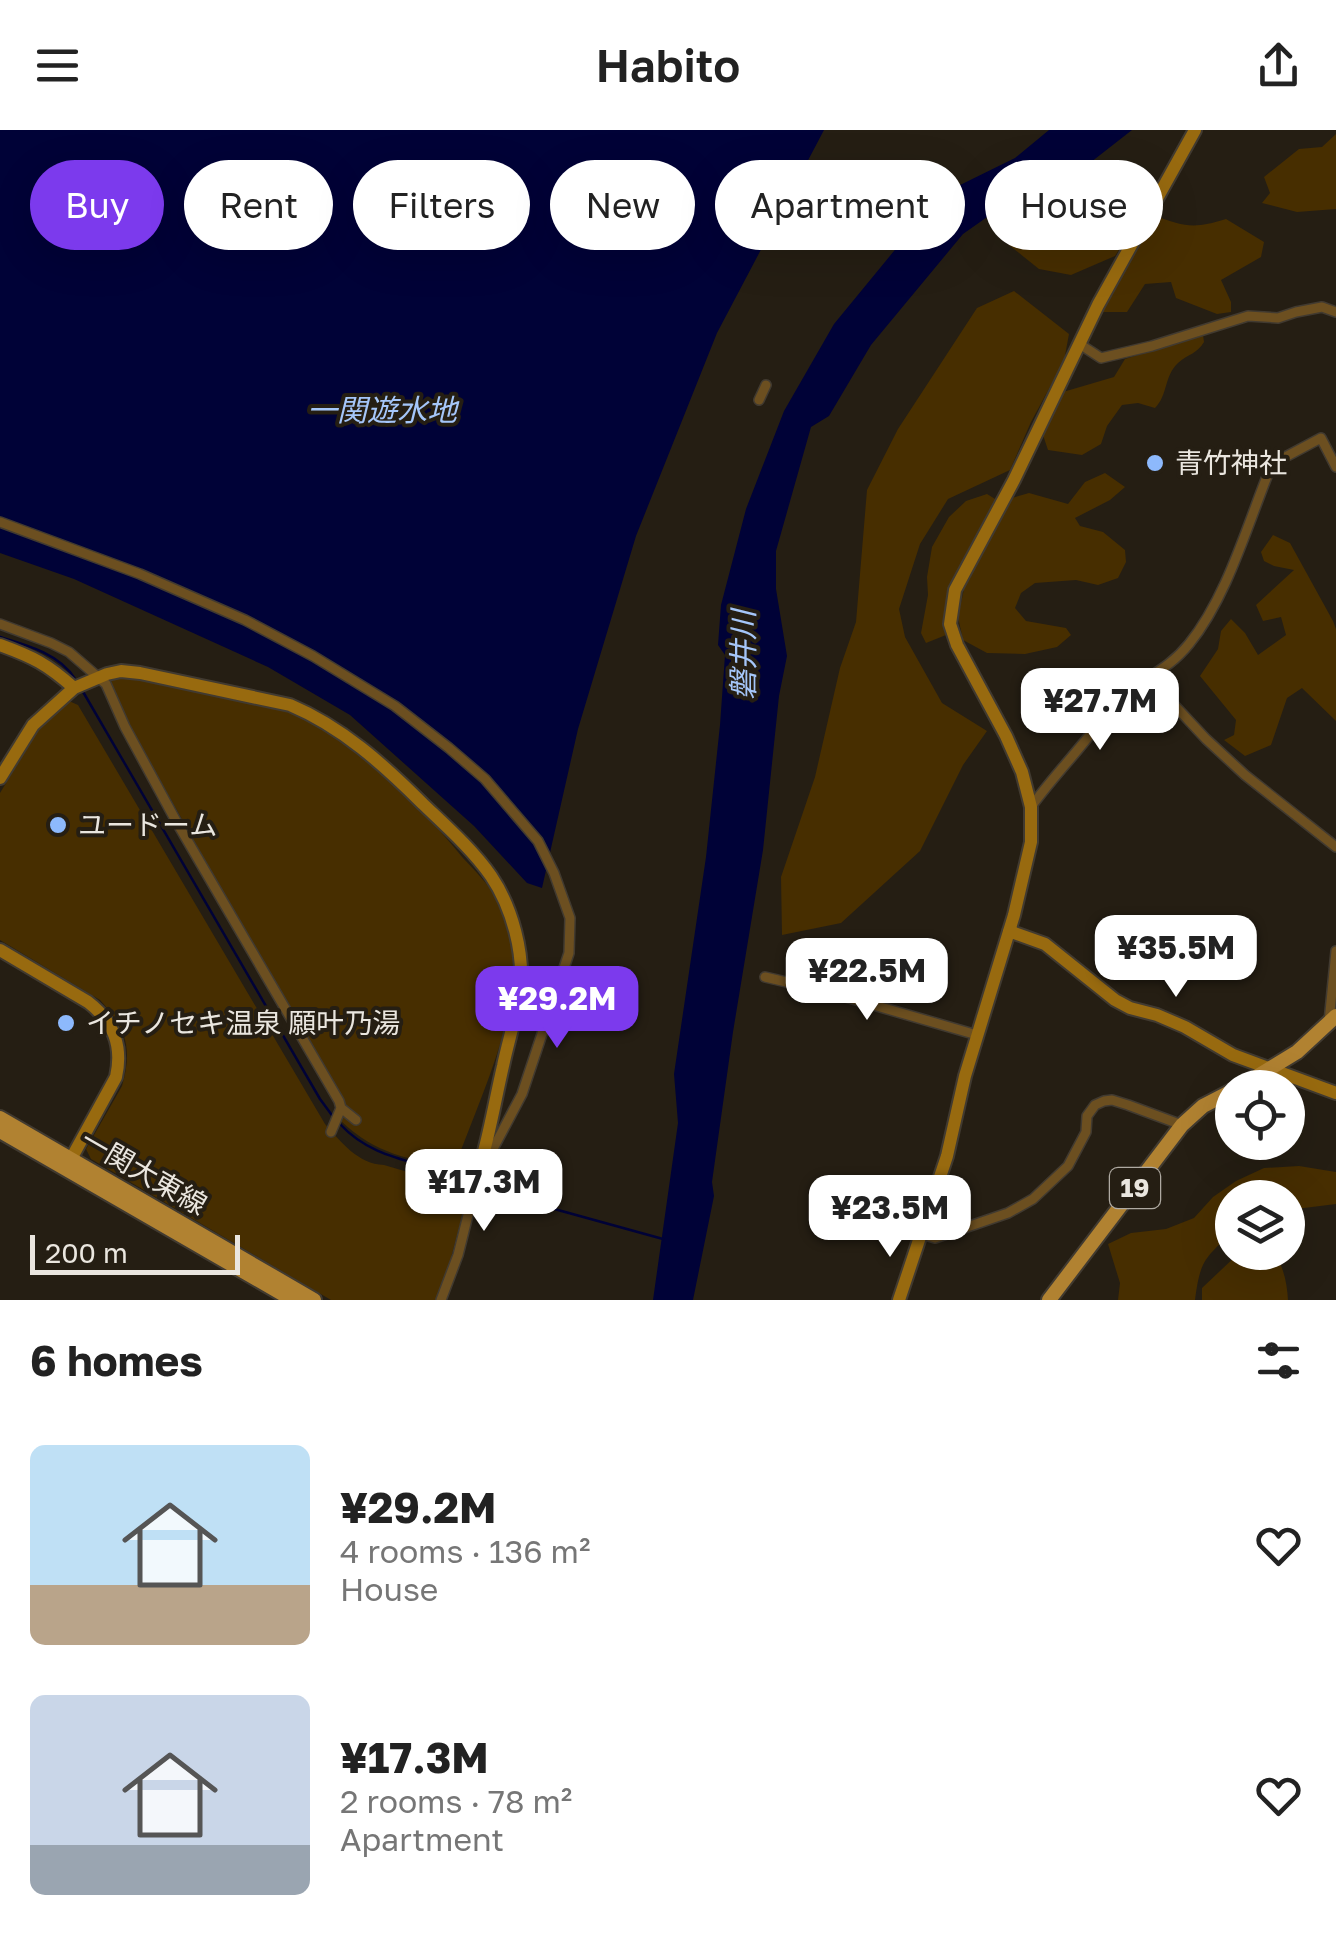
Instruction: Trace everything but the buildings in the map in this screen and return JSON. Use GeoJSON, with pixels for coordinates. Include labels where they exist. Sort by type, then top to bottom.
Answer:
{"type":"FeatureCollection","features":[{"type":"Feature","properties":{"kind":"main road","name":"19"},"geometry":{"type":"LineString","coordinates":[[1268,1070],[1297,1052],[1332,1020]]}},
{"type":"Feature","properties":{"kind":"main road","name":"19"},"geometry":{"type":"LineString","coordinates":[[1050,1300],[1182,1125],[1215,1099]]}},
{"type":"Feature","properties":{"kind":"main road","name":"一関大東線"},"geometry":{"type":"LineString","coordinates":[[0,1118],[314,1300]]}},
{"type":"Feature","properties":{"kind":"main road","name":"一関大東線"},"geometry":{"type":"LineString","coordinates":[[0,1131],[293,1300]]}},
{"type":"Feature","properties":{"kind":"street"},"geometry":{"type":"LineString","coordinates":[[899,1300],[948,1156],[965,1076],[1032,842],[1022,772],[956,646],[950,624],[955,590],[1014,480],[1106,291],[1195,130]]}},
{"type":"Feature","properties":{"kind":"street"},"geometry":{"type":"LineString","coordinates":[[1081,346],[1102,358],[1248,316],[1278,318],[1322,307],[1336,312]]}},
{"type":"Feature","properties":{"kind":"street"},"geometry":{"type":"LineString","coordinates":[[759,400],[766,385]]}},
{"type":"Feature","properties":{"kind":"street"},"geometry":{"type":"LineString","coordinates":[[1030,807],[1124,694],[1180,656],[1193,640],[1239,548],[1272,464],[1321,438],[1336,467]]}},
{"type":"Feature","properties":{"kind":"street"},"geometry":{"type":"LineString","coordinates":[[0,522],[140,574],[245,620],[313,656],[402,712],[461,758],[485,779],[538,842],[570,918],[569,953],[522,1094],[494,1147],[483,1155]]}},
{"type":"Feature","properties":{"kind":"street"},"geometry":{"type":"LineString","coordinates":[[0,624],[69,652],[92,679],[106,684],[176,822],[341,1108],[356,1120]]}},
{"type":"Feature","properties":{"kind":"street"},"geometry":{"type":"LineString","coordinates":[[0,646],[35,658],[74,688]]}},
{"type":"Feature","properties":{"kind":"street"},"geometry":{"type":"LineString","coordinates":[[0,778],[33,724],[74,688],[121,671],[140,673],[250,695],[311,714],[370,754],[490,874],[513,924],[519,951],[520,989],[458,1255],[441,1300]]}},
{"type":"Feature","properties":{"kind":"street"},"geometry":{"type":"LineString","coordinates":[[1150,679],[1245,775],[1336,848]]}},
{"type":"Feature","properties":{"kind":"street"},"geometry":{"type":"LineString","coordinates":[[1009,931],[1045,944],[1130,1008],[1171,1021],[1233,1056],[1336,1093]]}},
{"type":"Feature","properties":{"kind":"street"},"geometry":{"type":"LineString","coordinates":[[0,950],[100,1010],[118,1042],[116,1078],[71,1159]]}},
{"type":"Feature","properties":{"kind":"street"},"geometry":{"type":"LineString","coordinates":[[1332,1020],[1336,951]]}},
{"type":"Feature","properties":{"kind":"street"},"geometry":{"type":"LineString","coordinates":[[764,977],[978,1035]]}},
{"type":"Feature","properties":{"kind":"street"},"geometry":{"type":"LineString","coordinates":[[922,1234],[934,1238],[1008,1213],[1033,1199],[1068,1166],[1086,1132],[1088,1116],[1104,1100],[1182,1125]]}},
{"type":"Feature","properties":{"kind":"street"},"geometry":{"type":"LineString","coordinates":[[331,1132],[341,1108]]}},
{"type":"Feature","properties":{"kind":"shaded area"},"geometry":{"type":"Polygon","coordinates":[[[1336,134],[1336,209],[1297,212],[1262,203],[1270,193],[1264,177],[1299,149],[1322,147],[1336,134]]]}},
{"type":"Feature","properties":{"kind":"shaded area"},"geometry":{"type":"Polygon","coordinates":[[[1163,218],[1190,225],[1226,219],[1264,242],[1261,257],[1221,280],[1231,312],[1217,314],[1176,298],[1171,282],[1145,284],[1127,312],[1102,312],[1132,250],[1163,250],[1163,218]]]}},
{"type":"Feature","properties":{"kind":"shaded area"},"geometry":{"type":"Polygon","coordinates":[[[1015,250],[1119,250],[1115,256],[1071,275],[1039,269],[1015,250]]]}},
{"type":"Feature","properties":{"kind":"shaded area"},"geometry":{"type":"Polygon","coordinates":[[[1014,291],[1069,334],[1064,361],[1010,470],[948,499],[920,544],[899,609],[905,637],[942,703],[987,731],[963,765],[920,851],[841,923],[782,935],[781,877],[815,777],[840,668],[856,622],[867,490],[898,429],[977,308],[1014,291]]]}},
{"type":"Feature","properties":{"kind":"shaded area"},"geometry":{"type":"Polygon","coordinates":[[[1203,335],[1201,346],[1174,368],[1155,408],[1138,403],[1122,405],[1107,426],[1101,444],[1082,455],[1048,450],[1043,435],[1063,392],[1114,377],[1125,359],[1203,335]]]}},
{"type":"Feature","properties":{"kind":"shaded area"},"geometry":{"type":"Polygon","coordinates":[[[1105,473],[1125,487],[1110,500],[1075,518],[1080,526],[1103,532],[1125,550],[1126,562],[1118,578],[1098,585],[1076,580],[1035,583],[1021,593],[1015,608],[1026,621],[1066,628],[1071,635],[1057,647],[1025,654],[987,653],[963,640],[958,617],[964,589],[1012,498],[1029,493],[1068,504],[1085,482],[1105,473]]]}},
{"type":"Feature","properties":{"kind":"shaded area"},"geometry":{"type":"Polygon","coordinates":[[[987,494],[1000,502],[949,590],[944,613],[946,635],[926,643],[921,633],[932,547],[949,517],[966,501],[987,494]]]}},
{"type":"Feature","properties":{"kind":"shaded area"},"geometry":{"type":"Polygon","coordinates":[[[1273,535],[1290,543],[1336,629],[1336,721],[1302,688],[1287,698],[1271,745],[1245,756],[1224,740],[1234,735],[1236,720],[1200,676],[1218,649],[1221,631],[1231,619],[1258,655],[1286,635],[1281,617],[1263,621],[1256,605],[1294,570],[1264,561],[1261,552],[1273,535]]]}},
{"type":"Feature","properties":{"kind":"shaded area"},"geometry":{"type":"Polygon","coordinates":[[[118,674],[291,710],[316,723],[385,774],[489,888],[511,940],[512,990],[501,1042],[454,1169],[380,1148],[341,1121],[345,1101],[328,1079],[138,741],[110,684],[118,674]]]}},
{"type":"Feature","properties":{"kind":"shaded area"},"geometry":{"type":"Polygon","coordinates":[[[69,701],[78,705],[325,1124],[366,1161],[469,1190],[436,1300],[331,1300],[91,1159],[86,1149],[122,1086],[125,1073],[127,1049],[121,1029],[100,1000],[0,940],[0,793],[39,729],[69,701]]]}},
{"type":"Feature","properties":{"kind":"shaded area"},"geometry":{"type":"Polygon","coordinates":[[[1299,1166],[1336,1172],[1336,1204],[1305,1208],[1305,1180],[1238,1180],[1264,1168],[1299,1166]]]}},
{"type":"Feature","properties":{"kind":"shaded area"},"geometry":{"type":"Polygon","coordinates":[[[1213,1197],[1215,1249],[1199,1277],[1195,1300],[1118,1300],[1120,1283],[1108,1244],[1131,1233],[1166,1229],[1194,1218],[1213,1197]]]}},
{"type":"Feature","properties":{"kind":"shaded area"},"geometry":{"type":"Polygon","coordinates":[[[1221,1270],[1282,1270],[1288,1300],[1202,1300],[1202,1288],[1221,1270]]]}},
{"type":"Feature","properties":{"kind":"water","name":"一関遊水地"},"geometry":{"type":"Polygon","coordinates":[[[0,130],[824,130],[808,160],[715,160],[715,250],[761,250],[717,333],[636,536],[578,729],[542,888],[527,883],[474,826],[350,715],[268,667],[74,579],[0,553],[0,130]]]}},
{"type":"Feature","properties":{"kind":"water"},"geometry":{"type":"Polygon","coordinates":[[[1049,130],[1132,130],[1094,160],[1011,160],[1049,130]]]}},
{"type":"Feature","properties":{"kind":"water"},"geometry":{"type":"Polygon","coordinates":[[[985,173],[985,219],[965,233],[965,183],[985,173]]]}},
{"type":"Feature","properties":{"kind":"water","name":"磐井川"},"geometry":{"type":"Polygon","coordinates":[[[895,250],[950,250],[871,345],[829,416],[811,427],[776,551],[776,589],[787,656],[779,696],[763,850],[712,1182],[714,1196],[693,1300],[653,1300],[678,1123],[674,1074],[706,857],[720,725],[725,655],[718,645],[721,605],[746,509],[784,411],[834,324],[895,250]]]}},
{"type":"Feature","properties":{"kind":"waterway"},"geometry":{"type":"LineString","coordinates":[[0,637],[52,657],[75,679]]}},
{"type":"Feature","properties":{"kind":"waterway"},"geometry":{"type":"LineString","coordinates":[[82,690],[334,1118]]}},
{"type":"Feature","properties":{"kind":"waterway"},"geometry":{"type":"LineString","coordinates":[[340,1124],[379,1151],[453,1175]]}},
{"type":"Feature","properties":{"kind":"waterway"},"geometry":{"type":"LineString","coordinates":[[464,1179],[471,1181]]}},
{"type":"Feature","properties":{"kind":"waterway"},"geometry":{"type":"LineString","coordinates":[[482,1185],[663,1239]]}},
{"type":"Feature","properties":{"kind":"place","name":"青竹神社"},"geometry":{"type":"Point","coordinates":[1155,463]}},
{"type":"Feature","properties":{"kind":"place","name":"ユードーム"},"geometry":{"type":"Point","coordinates":[58,825]}},
{"type":"Feature","properties":{"kind":"place","name":"イチノセキ温泉 願叶乃湯"},"geometry":{"type":"Point","coordinates":[66,1023]}}]}
